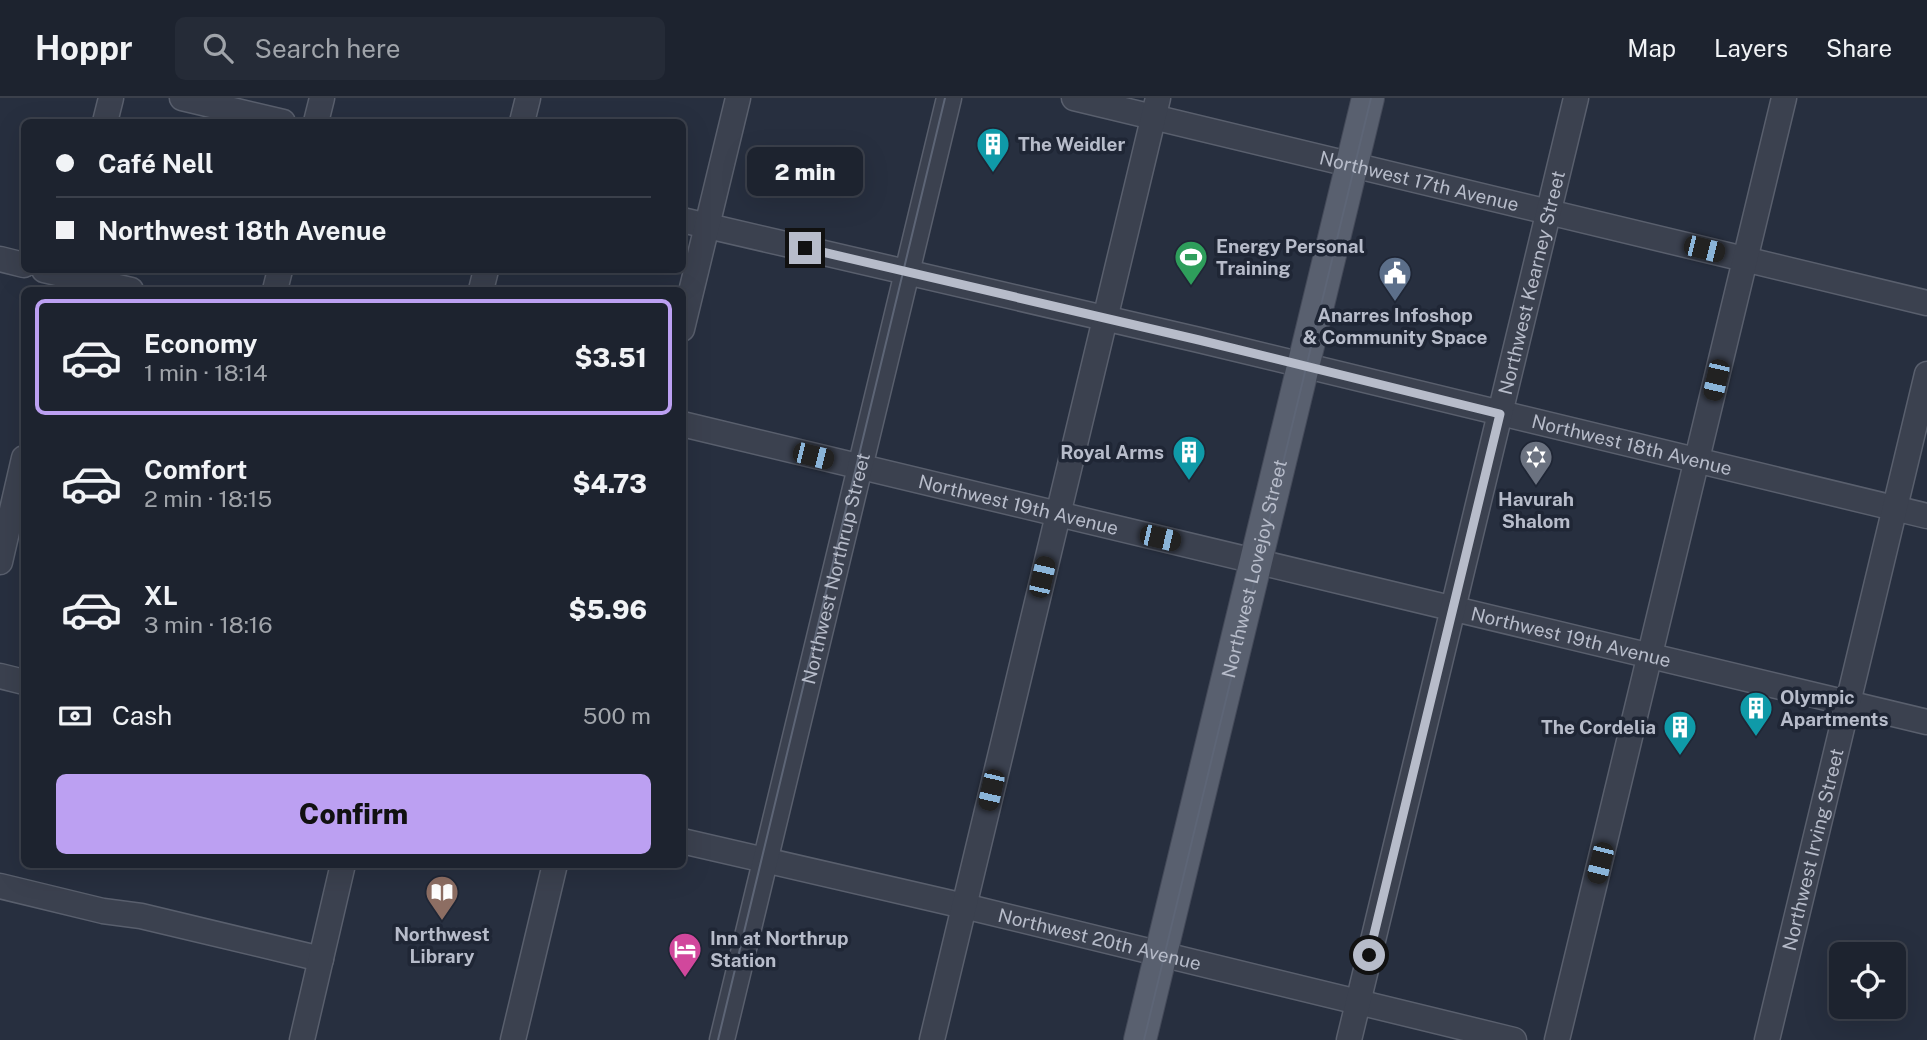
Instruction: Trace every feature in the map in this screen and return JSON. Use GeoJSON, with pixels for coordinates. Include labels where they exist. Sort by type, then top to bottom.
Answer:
{"type":"FeatureCollection","features":[{"type":"Feature","properties":{"kind":"main road","name":"Northwest Lovejoy Street"},"geometry":{"type":"LineString","coordinates":[[1140,1040],[1368,98]]}},
{"type":"Feature","properties":{"kind":"street"},"geometry":{"type":"LineString","coordinates":[[106,119],[111,98]]}},
{"type":"Feature","properties":{"kind":"street"},"geometry":{"type":"LineString","coordinates":[[182,98],[270,119]]}},
{"type":"Feature","properties":{"kind":"street"},"geometry":{"type":"LineString","coordinates":[[317,119],[322,98]]}},
{"type":"Feature","properties":{"kind":"street"},"geometry":{"type":"LineString","coordinates":[[523,119],[528,98]]}},
{"type":"Feature","properties":{"kind":"street"},"geometry":{"type":"LineString","coordinates":[[686,313],[738,98]]}},
{"type":"Feature","properties":{"kind":"street","name":"Northwest Northrup Street"},"geometry":{"type":"LineString","coordinates":[[722,1040],[950,98]]}},
{"type":"Feature","properties":{"kind":"street","name":"Northwest 17th Avenue"},"geometry":{"type":"LineString","coordinates":[[1074,98],[1155,107],[1352,165],[1927,303]]}},
{"type":"Feature","properties":{"kind":"street","name":"Northwest Kearney Street"},"geometry":{"type":"LineString","coordinates":[[1349,1040],[1576,98]]}},
{"type":"Feature","properties":{"kind":"street"},"geometry":{"type":"LineString","coordinates":[[1557,1040],[1784,98]]}},
{"type":"Feature","properties":{"kind":"street"},"geometry":{"type":"LineString","coordinates":[[932,1040],[1155,107]]}},
{"type":"Feature","properties":{"kind":"street","name":"Northwest 18th Avenue"},"geometry":{"type":"LineString","coordinates":[[686,220],[1303,365],[1927,516]]}},
{"type":"Feature","properties":{"kind":"street"},"geometry":{"type":"LineString","coordinates":[[0,259],[21,264]]}},
{"type":"Feature","properties":{"kind":"street"},"geometry":{"type":"LineString","coordinates":[[61,276],[116,287]]}},
{"type":"Feature","properties":{"kind":"street","name":"Northwest Irving Street"},"geometry":{"type":"LineString","coordinates":[[1767,1040],[1927,374]]}},
{"type":"Feature","properties":{"kind":"street","name":"Northwest 19th Avenue"},"geometry":{"type":"LineString","coordinates":[[686,425],[1927,722]]}},
{"type":"Feature","properties":{"kind":"street"},"geometry":{"type":"LineString","coordinates":[[0,562],[21,471]]}},
{"type":"Feature","properties":{"kind":"street"},"geometry":{"type":"LineString","coordinates":[[0,676],[21,681]]}},
{"type":"Feature","properties":{"kind":"street","name":"Northwest 20th Avenue"},"geometry":{"type":"LineString","coordinates":[[686,842],[964,906],[1514,1040]]}},
{"type":"Feature","properties":{"kind":"street"},"geometry":{"type":"LineString","coordinates":[[302,1040],[342,868]]}},
{"type":"Feature","properties":{"kind":"street"},"geometry":{"type":"LineString","coordinates":[[513,1040],[554,868]]}},
{"type":"Feature","properties":{"kind":"street"},"geometry":{"type":"LineString","coordinates":[[0,886],[321,959]]}},
{"type":"Feature","properties":{"kind":"tram line"},"geometry":{"type":"LineString","coordinates":[[718,1040],[945,98]]}},
{"type":"Feature","properties":{"kind":"tram line"},"geometry":{"type":"LineString","coordinates":[[1144,1040],[1371,98]]}},
{"type":"Feature","properties":{"kind":"place","name":"The Weidler"},"geometry":{"type":"Point","coordinates":[993,174]}},
{"type":"Feature","properties":{"kind":"place","name":"Energy Personal Training"},"geometry":{"type":"Point","coordinates":[1191,287]}},
{"type":"Feature","properties":{"kind":"place","name":"Anarres Infoshop & Community Space"},"geometry":{"type":"Point","coordinates":[1395,303]}},
{"type":"Feature","properties":{"kind":"place","name":"Royal Arms"},"geometry":{"type":"Point","coordinates":[1189,482]}},
{"type":"Feature","properties":{"kind":"place","name":"Havurah Shalom"},"geometry":{"type":"Point","coordinates":[1536,487]}},
{"type":"Feature","properties":{"kind":"place","name":"Olympic Apartments"},"geometry":{"type":"Point","coordinates":[1756,738]}},
{"type":"Feature","properties":{"kind":"place","name":"The Cordelia"},"geometry":{"type":"Point","coordinates":[1680,757]}},
{"type":"Feature","properties":{"kind":"place","name":"Northwest Library"},"geometry":{"type":"Point","coordinates":[442,922]}},
{"type":"Feature","properties":{"kind":"place","name":"Inn at Northrup Station"},"geometry":{"type":"Point","coordinates":[685,979]}},
{"type":"Feature","properties":{"kind":"route"},"geometry":{"type":"LineString","coordinates":[[805,248],[1321,369],[1500,414],[1369,955]]}}]}
